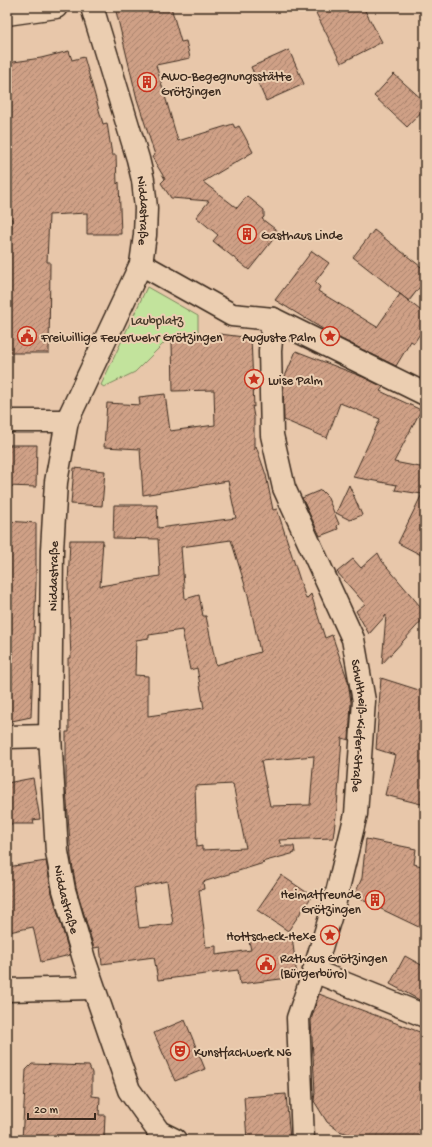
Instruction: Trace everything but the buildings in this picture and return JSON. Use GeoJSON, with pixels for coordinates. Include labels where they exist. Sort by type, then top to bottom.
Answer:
{"type":"FeatureCollection","features":[{"type":"Feature","properties":{"kind":"street"},"geometry":{"type":"LineString","coordinates":[[7,14],[56,7]]}},
{"type":"Feature","properties":{"kind":"street","name":"Niddastraße"},"geometry":{"type":"LineString","coordinates":[[92,7],[143,180],[146,208],[145,236],[141,264],[67,421],[56,482],[52,550],[50,736],[57,852],[64,890],[93,988],[128,1090],[159,1132],[175,1140]]}},
{"type":"Feature","properties":{"kind":"street"},"geometry":{"type":"LineString","coordinates":[[141,264],[232,315],[273,320],[425,394]]}},
{"type":"Feature","properties":{"kind":"street","name":"Schultheiß-Kiefer-Straße"},"geometry":{"type":"LineString","coordinates":[[273,320],[270,351],[272,435],[284,488],[353,638],[364,701],[356,814],[335,901],[298,1018],[303,1140]]}},
{"type":"Feature","properties":{"kind":"street"},"geometry":{"type":"LineString","coordinates":[[7,421],[67,421]]}},
{"type":"Feature","properties":{"kind":"street"},"geometry":{"type":"LineString","coordinates":[[7,737],[50,736]]}},
{"type":"Feature","properties":{"kind":"street"},"geometry":{"type":"LineString","coordinates":[[314,971],[425,1016]]}},
{"type":"Feature","properties":{"kind":"street"},"geometry":{"type":"LineString","coordinates":[[7,990],[93,988]]}},
{"type":"Feature","properties":{"kind":"green space","name":"Laubplatz"},"geometry":{"type":"Polygon","coordinates":[[[147,287],[198,316],[198,334],[167,340],[135,372],[104,387],[101,385],[147,287]]]}},
{"type":"Feature","properties":{"kind":"place","name":"AWO-Begegnungsstätte Grötzingen"},"geometry":{"type":"Point","coordinates":[147,82]}},
{"type":"Feature","properties":{"kind":"place","name":"Gasthaus Linde"},"geometry":{"type":"Point","coordinates":[247,234]}},
{"type":"Feature","properties":{"kind":"place","name":"Freiwillige Feuerwehr Grötzingen"},"geometry":{"type":"Point","coordinates":[27,336]}},
{"type":"Feature","properties":{"kind":"place","name":"Auguste Palm"},"geometry":{"type":"Point","coordinates":[330,336]}},
{"type":"Feature","properties":{"kind":"place","name":"Luise Palm"},"geometry":{"type":"Point","coordinates":[254,379]}},
{"type":"Feature","properties":{"kind":"place","name":"Heimatfreunde Grötzingen"},"geometry":{"type":"Point","coordinates":[375,900]}},
{"type":"Feature","properties":{"kind":"place","name":"Hottscheck-Hexe"},"geometry":{"type":"Point","coordinates":[330,935]}},
{"type":"Feature","properties":{"kind":"place","name":"Rathaus Grötzingen (Bürgerbüro)"},"geometry":{"type":"Point","coordinates":[266,964]}},
{"type":"Feature","properties":{"kind":"place","name":"Kunstfachwerk N6"},"geometry":{"type":"Point","coordinates":[180,1051]}}]}
